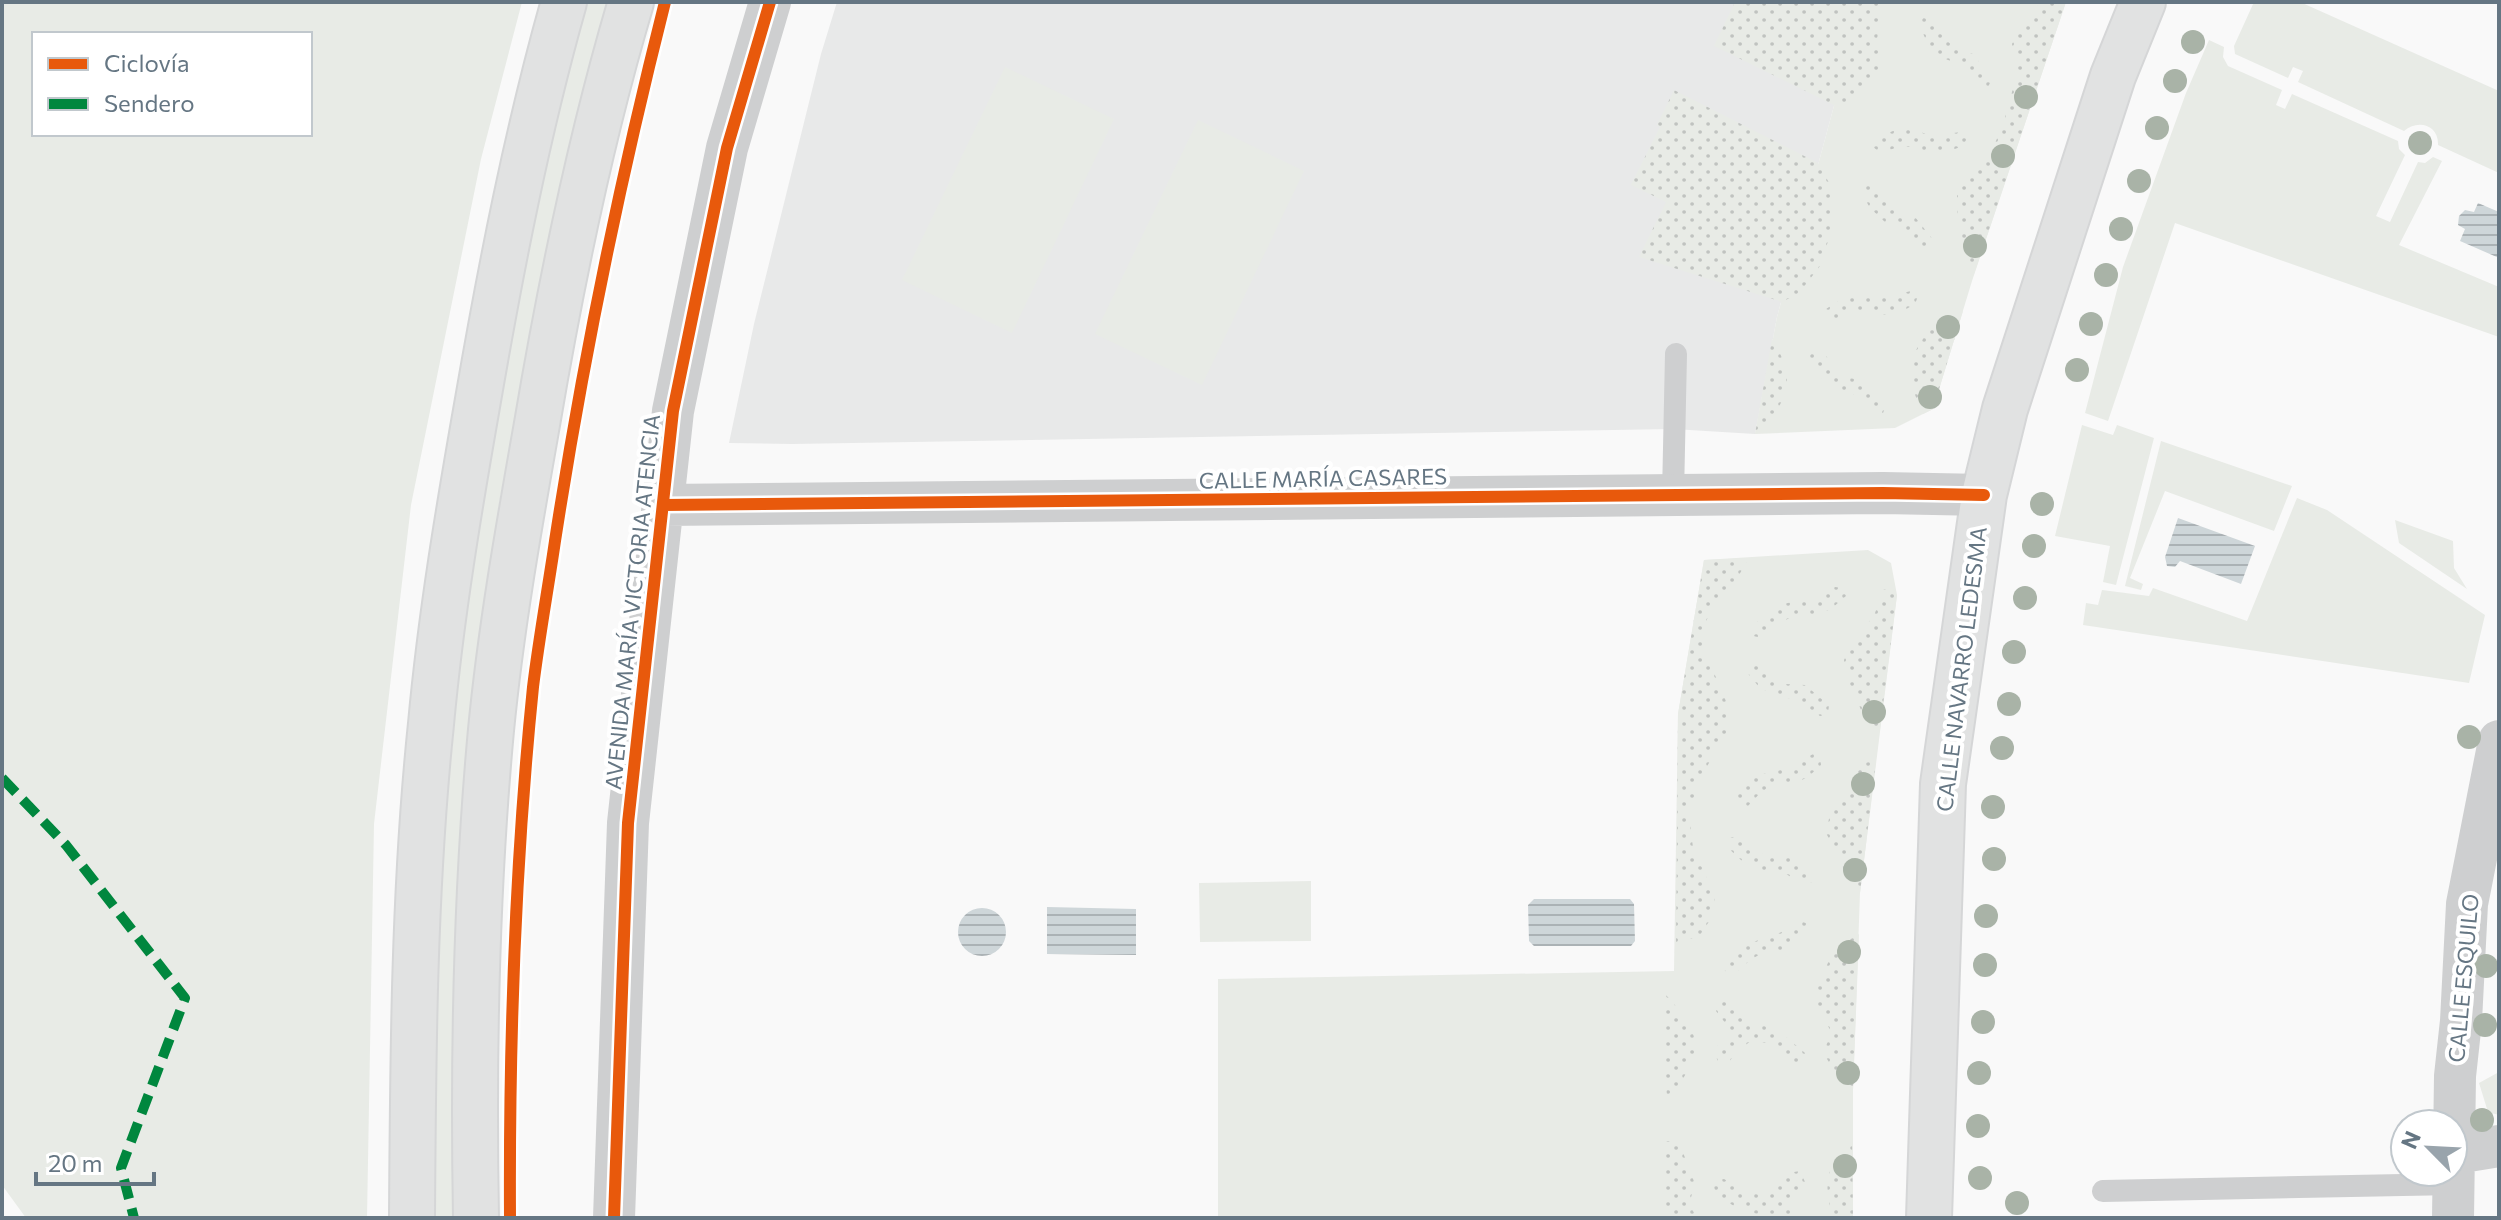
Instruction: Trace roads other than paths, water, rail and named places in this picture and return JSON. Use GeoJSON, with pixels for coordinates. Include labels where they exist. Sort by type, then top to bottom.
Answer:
{"type":"FeatureCollection","features":[{"type":"Feature","properties":{"kind":"main road"},"geometry":{"type":"LineString","coordinates":[[412,1218],[418,893],[431,725],[450,561],[501,270],[564,2]]}},
{"type":"Feature","properties":{"kind":"main road"},"geometry":{"type":"LineString","coordinates":[[476,1218],[473,1037],[489,760],[512,570],[561,281],[631,2]]}},
{"type":"Feature","properties":{"kind":"main road","name":"CALLE NAVARRO LEDESMA"},"geometry":{"type":"LineString","coordinates":[[1929,1218],[1943,784],[1984,495],[2005,409],[2113,76],[2143,2]]}},
{"type":"Feature","properties":{"kind":"street","name":"AVENIDA MARÍA VICTORIA ATENCIA"},"geometry":{"type":"LineString","coordinates":[[614,1218],[628,823],[673,411],[727,148],[770,2]]}},
{"type":"Feature","properties":{"kind":"street","name":"CALLE MARÍA CASARES"},"geometry":{"type":"LineString","coordinates":[[663,505],[1883,493],[1984,495]]}},
{"type":"Feature","properties":{"kind":"street","name":"CALLE ESQUILO"},"geometry":{"type":"LineString","coordinates":[[2455,1108],[2467,904],[2499,741]]}},
{"type":"Feature","properties":{"kind":"street"},"geometry":{"type":"LineString","coordinates":[[2469,1173],[2499,1146]]}},
{"type":"Feature","properties":{"kind":"lane"},"geometry":{"type":"LineString","coordinates":[[1673,495],[1676,354]]}},
{"type":"Feature","properties":{"kind":"lane"},"geometry":{"type":"LineString","coordinates":[[2103,1191],[2389,1186]]}}]}
